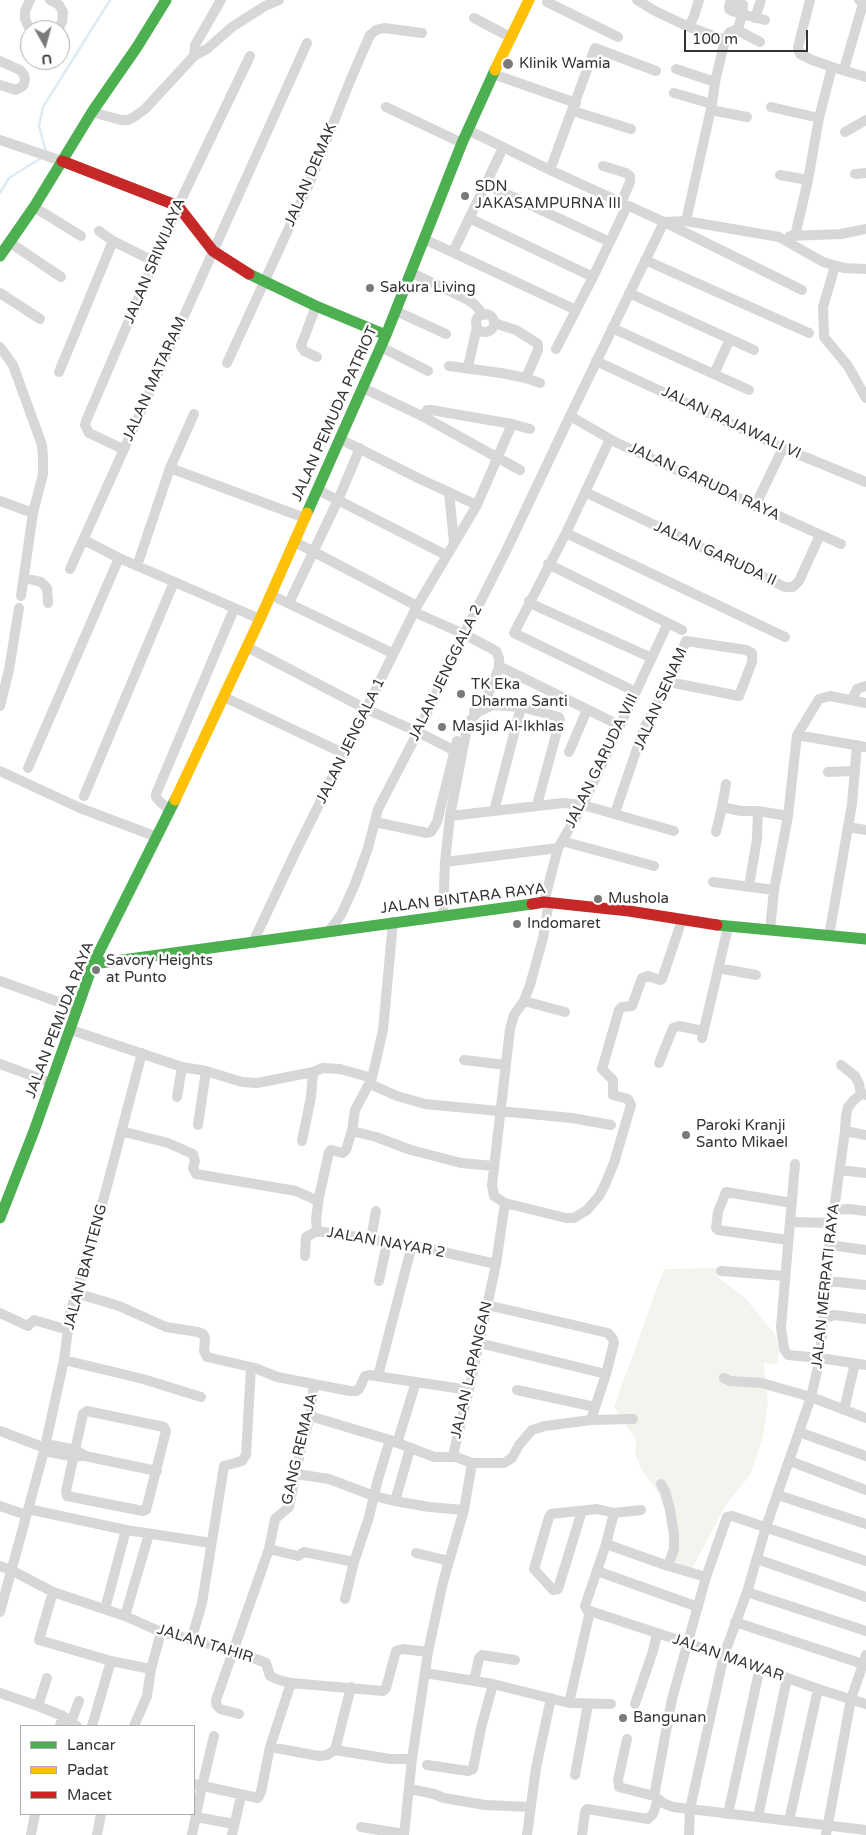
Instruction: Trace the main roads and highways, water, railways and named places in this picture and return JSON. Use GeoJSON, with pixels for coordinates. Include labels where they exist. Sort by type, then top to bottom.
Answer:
{"type":"FeatureCollection","features":[{"type":"Feature","properties":{"kind":"main road"},"geometry":{"type":"LineString","coordinates":[[0,256],[34,207],[92,112],[166,0]]}},
{"type":"Feature","properties":{"kind":"main road","name":"JALAN PEMUDA PATRIOT"},"geometry":{"type":"LineString","coordinates":[[158,837],[318,490],[412,273],[462,143],[510,37],[529,0]]}},
{"type":"Feature","properties":{"kind":"main road"},"geometry":{"type":"LineString","coordinates":[[62,161],[178,206],[213,251],[245,272],[316,306],[386,335]]}},
{"type":"Feature","properties":{"kind":"main road","name":"JALAN PEMUDA RAYA"},"geometry":{"type":"LineString","coordinates":[[0,1218],[52,1083],[93,964],[158,837]]}},
{"type":"Feature","properties":{"kind":"main road","name":"JALAN BINTARA RAYA"},"geometry":{"type":"LineString","coordinates":[[93,964],[546,902],[629,911],[728,927],[866,939]]}},
{"type":"Feature","properties":{"kind":"waterway"},"geometry":{"type":"LineString","coordinates":[[46,152],[39,126],[43,107],[110,0]]}},
{"type":"Feature","properties":{"kind":"waterway"},"geometry":{"type":"LineString","coordinates":[[0,193],[9,178],[41,158]]}},
{"type":"Feature","properties":{"kind":"place","name":"Klinik Wamia"},"geometry":{"type":"Point","coordinates":[508,64]}},
{"type":"Feature","properties":{"kind":"place","name":"SDN JAKASAMPURNA III"},"geometry":{"type":"Point","coordinates":[465,196]}},
{"type":"Feature","properties":{"kind":"place","name":"Sakura Living"},"geometry":{"type":"Point","coordinates":[370,288]}},
{"type":"Feature","properties":{"kind":"place","name":"TK Eka Dharma Santi"},"geometry":{"type":"Point","coordinates":[461,694]}},
{"type":"Feature","properties":{"kind":"place","name":"Masjid Al-Ikhlas"},"geometry":{"type":"Point","coordinates":[442,727]}},
{"type":"Feature","properties":{"kind":"place","name":"Mushola"},"geometry":{"type":"Point","coordinates":[598,899]}},
{"type":"Feature","properties":{"kind":"place","name":"Indomaret"},"geometry":{"type":"Point","coordinates":[517,924]}},
{"type":"Feature","properties":{"kind":"place","name":"Savory Heights at Punto"},"geometry":{"type":"Point","coordinates":[96,970]}},
{"type":"Feature","properties":{"kind":"place","name":"Paroki Kranji Santo Mikael"},"geometry":{"type":"Point","coordinates":[686,1135]}},
{"type":"Feature","properties":{"kind":"place","name":"Bangunan"},"geometry":{"type":"Point","coordinates":[623,1718]}}]}
